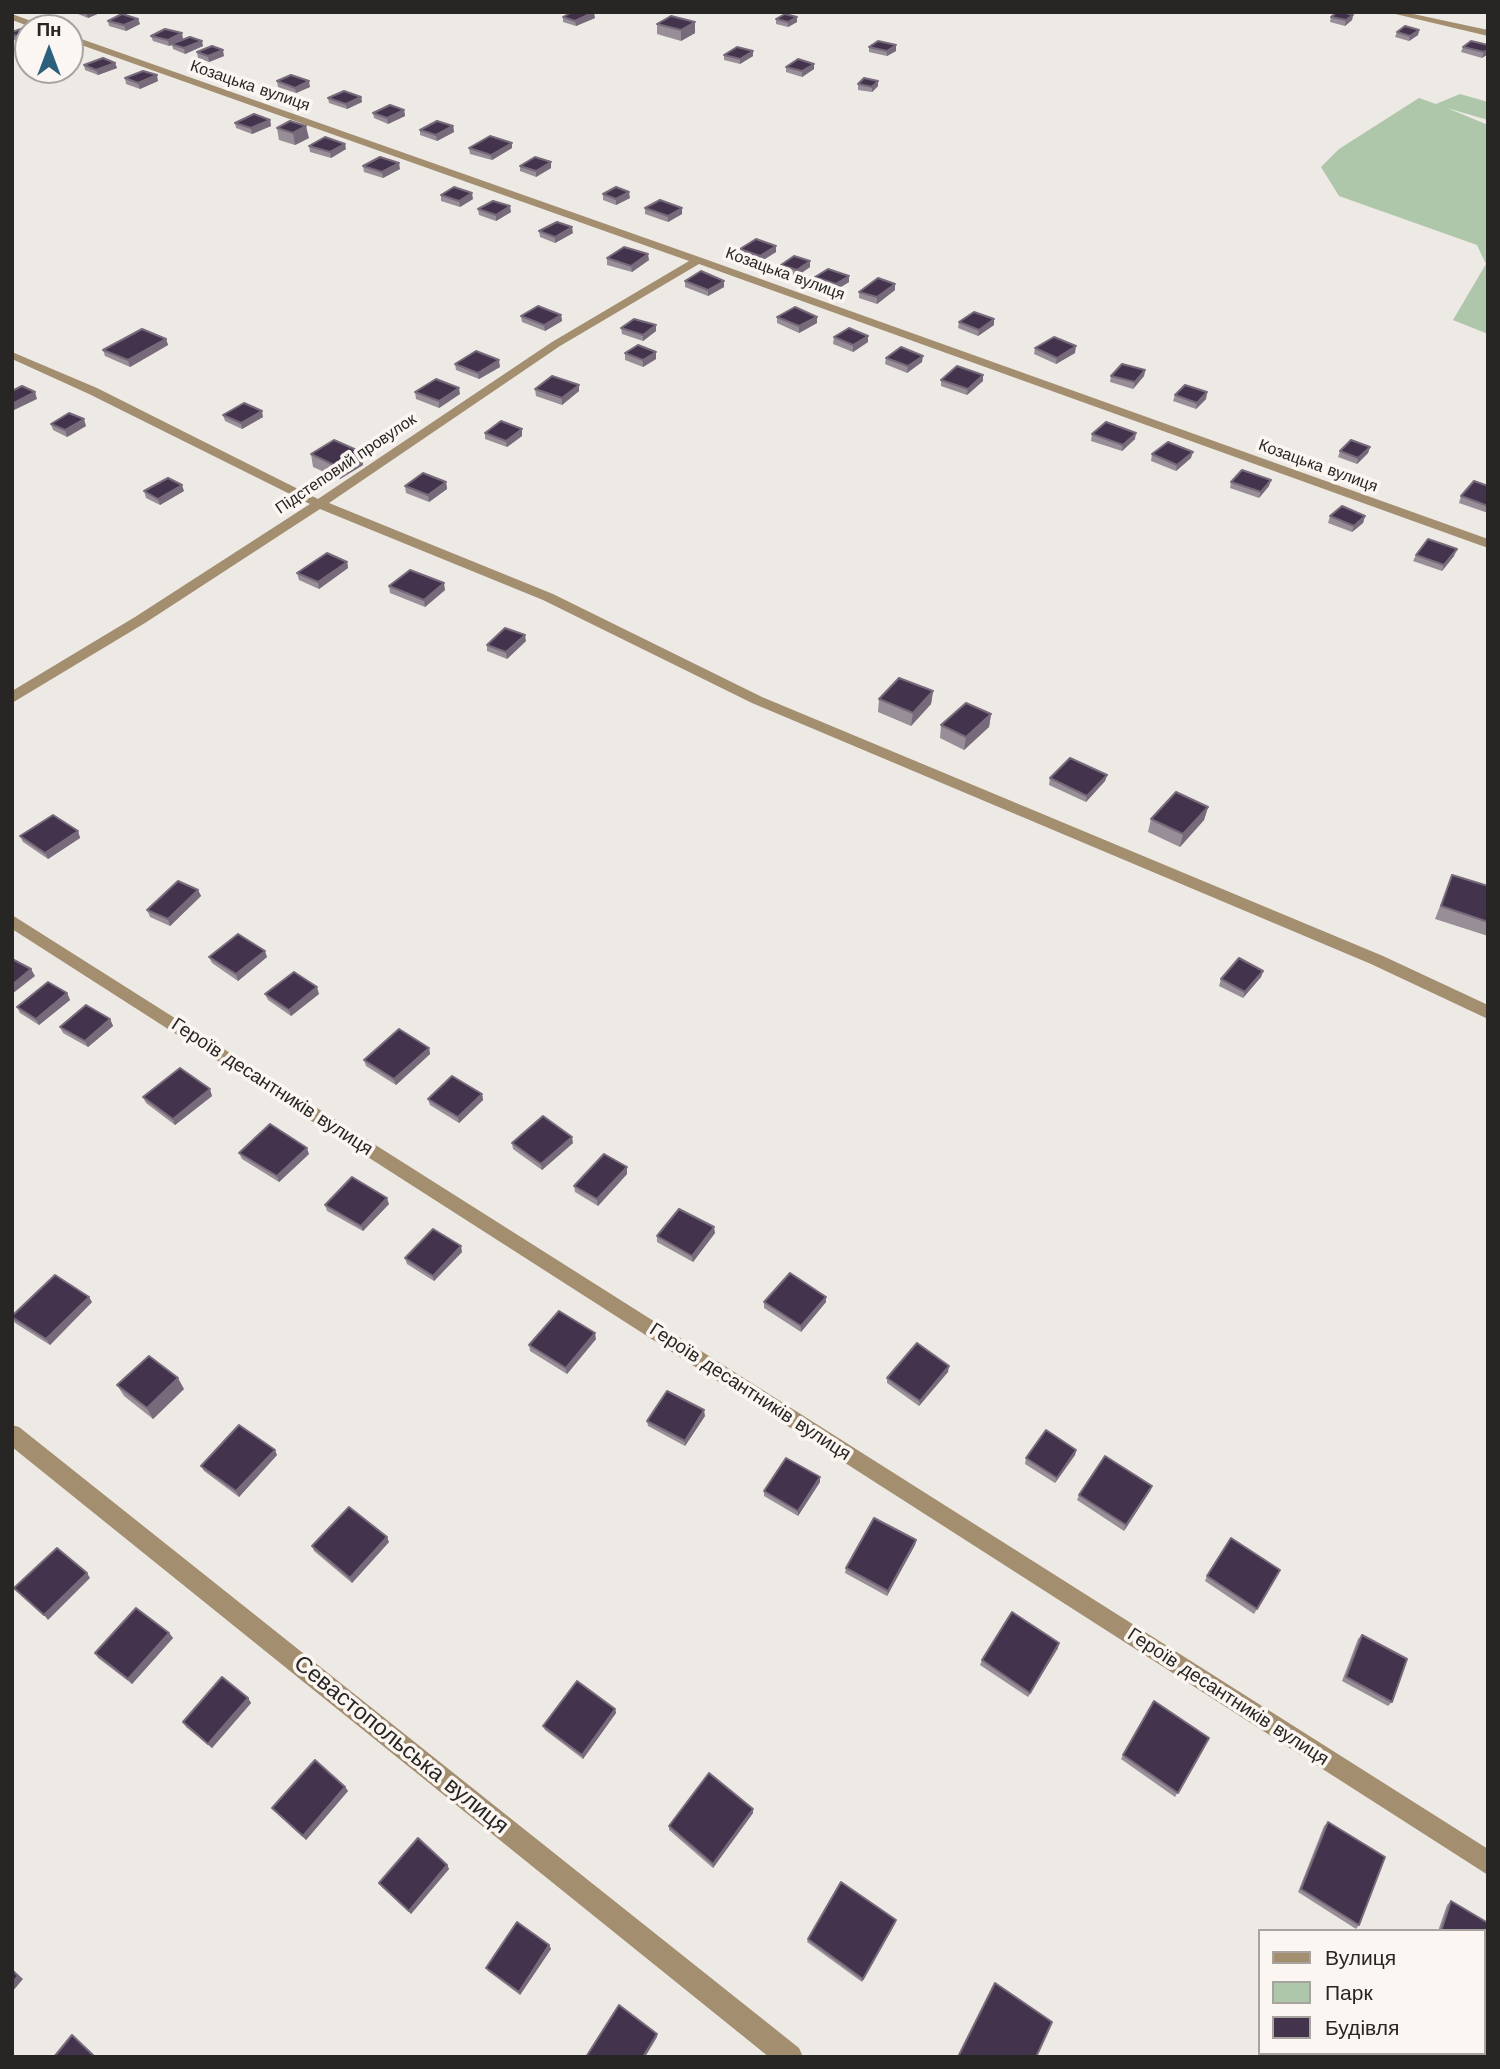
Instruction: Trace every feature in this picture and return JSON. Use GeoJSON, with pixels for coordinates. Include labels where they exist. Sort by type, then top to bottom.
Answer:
{"type":"FeatureCollection","features":[{"type":"Feature","properties":{"kind":"street"},"geometry":{"type":"LineString","coordinates":[[1391,12],[1488,33]]}},
{"type":"Feature","properties":{"kind":"street","name":"Козацька вулиця"},"geometry":{"type":"LineString","coordinates":[[84,43],[1488,544]]}},
{"type":"Feature","properties":{"kind":"street","name":"Підстеповий провулок"},"geometry":{"type":"LineString","coordinates":[[12,698],[140,620],[319,504],[555,344],[698,260]]}},
{"type":"Feature","properties":{"kind":"street"},"geometry":{"type":"LineString","coordinates":[[12,355],[93,391],[319,504],[548,597],[757,700],[1364,954],[1488,1013]]}},
{"type":"Feature","properties":{"kind":"street","name":"Героїв десантників вулиця"},"geometry":{"type":"LineString","coordinates":[[12,921],[1488,1863]]}},
{"type":"Feature","properties":{"kind":"street","name":"Севастопольська вулиця"},"geometry":{"type":"LineString","coordinates":[[12,1434],[790,2057]]}},
{"type":"Feature","properties":{"kind":"green space"},"geometry":{"type":"Polygon","coordinates":[[[1460,94],[1488,102],[1488,120],[1447,108],[1488,125],[1488,334],[1453,320],[1486,264],[1477,245],[1339,196],[1321,167],[1339,149],[1419,98],[1436,104],[1460,94]]]}},
{"type":"Feature","properties":{"kind":"building"},"geometry":{"type":"Polygon","coordinates":[[[572,12],[594,12],[575,21],[563,17],[572,12]]]}},
{"type":"Feature","properties":{"kind":"building"},"geometry":{"type":"Polygon","coordinates":[[[1337,12],[1353,15],[1346,20],[1331,17],[1337,12]]]}},
{"type":"Feature","properties":{"kind":"building"},"geometry":{"type":"Polygon","coordinates":[[[122,14],[138,19],[124,25],[108,21],[122,14]]]}},
{"type":"Feature","properties":{"kind":"building"},"geometry":{"type":"Polygon","coordinates":[[[785,14],[797,17],[788,22],[776,19],[785,14]]]}},
{"type":"Feature","properties":{"kind":"building"},"geometry":{"type":"Polygon","coordinates":[[[671,16],[695,22],[681,30],[657,24],[671,16]]]}},
{"type":"Feature","properties":{"kind":"building"},"geometry":{"type":"Polygon","coordinates":[[[1405,26],[1419,30],[1410,36],[1397,32],[1405,26]]]}},
{"type":"Feature","properties":{"kind":"building"},"geometry":{"type":"Polygon","coordinates":[[[165,29],[182,33],[168,40],[151,36],[165,29]]]}},
{"type":"Feature","properties":{"kind":"building"},"geometry":{"type":"Polygon","coordinates":[[[190,37],[202,41],[184,48],[171,44],[190,37]]]}},
{"type":"Feature","properties":{"kind":"building"},"geometry":{"type":"Polygon","coordinates":[[[878,41],[896,45],[887,51],[869,47],[878,41]]]}},
{"type":"Feature","properties":{"kind":"building"},"geometry":{"type":"Polygon","coordinates":[[[1471,41],[1488,45],[1488,50],[1484,52],[1463,47],[1471,41]]]}},
{"type":"Feature","properties":{"kind":"building"},"geometry":{"type":"Polygon","coordinates":[[[212,46],[223,50],[208,56],[197,52],[212,46]]]}},
{"type":"Feature","properties":{"kind":"building"},"geometry":{"type":"Polygon","coordinates":[[[737,47],[753,51],[740,59],[724,55],[737,47]]]}},
{"type":"Feature","properties":{"kind":"building"},"geometry":{"type":"Polygon","coordinates":[[[103,58],[115,63],[96,70],[84,65],[103,58]]]}},
{"type":"Feature","properties":{"kind":"building"},"geometry":{"type":"Polygon","coordinates":[[[798,59],[814,64],[802,71],[786,67],[798,59]]]}},
{"type":"Feature","properties":{"kind":"building"},"geometry":{"type":"Polygon","coordinates":[[[143,71],[157,75],[138,83],[125,78],[143,71]]]}},
{"type":"Feature","properties":{"kind":"building"},"geometry":{"type":"Polygon","coordinates":[[[291,75],[309,81],[295,88],[277,81],[291,75]]]}},
{"type":"Feature","properties":{"kind":"building"},"geometry":{"type":"Polygon","coordinates":[[[864,78],[878,81],[872,87],[858,84],[864,78]]]}},
{"type":"Feature","properties":{"kind":"building"},"geometry":{"type":"Polygon","coordinates":[[[344,91],[361,97],[346,104],[328,98],[344,91]]]}},
{"type":"Feature","properties":{"kind":"building"},"geometry":{"type":"Polygon","coordinates":[[[390,105],[404,110],[387,118],[373,113],[390,105]]]}},
{"type":"Feature","properties":{"kind":"building"},"geometry":{"type":"Polygon","coordinates":[[[254,114],[270,120],[251,128],[235,123],[254,114]]]}},
{"type":"Feature","properties":{"kind":"building"},"geometry":{"type":"Polygon","coordinates":[[[290,121],[306,126],[293,133],[277,128],[290,121]]]}},
{"type":"Feature","properties":{"kind":"building"},"geometry":{"type":"Polygon","coordinates":[[[437,121],[453,126],[436,135],[420,130],[437,121]]]}},
{"type":"Feature","properties":{"kind":"building"},"geometry":{"type":"Polygon","coordinates":[[[490,136],[512,143],[491,155],[469,148],[490,136]]]}},
{"type":"Feature","properties":{"kind":"building"},"geometry":{"type":"Polygon","coordinates":[[[325,137],[345,144],[330,152],[309,146],[325,137]]]}},
{"type":"Feature","properties":{"kind":"building"},"geometry":{"type":"Polygon","coordinates":[[[380,157],[399,163],[382,172],[363,166],[380,157]]]}},
{"type":"Feature","properties":{"kind":"building"},"geometry":{"type":"Polygon","coordinates":[[[535,157],[551,162],[536,171],[520,166],[535,157]]]}},
{"type":"Feature","properties":{"kind":"building"},"geometry":{"type":"Polygon","coordinates":[[[454,187],[472,193],[459,201],[441,195],[454,187]]]}},
{"type":"Feature","properties":{"kind":"building"},"geometry":{"type":"Polygon","coordinates":[[[616,187],[629,192],[616,199],[603,194],[616,187]]]}},
{"type":"Feature","properties":{"kind":"building"},"geometry":{"type":"Polygon","coordinates":[[[660,200],[682,208],[668,216],[645,208],[660,200]]]}},
{"type":"Feature","properties":{"kind":"building"},"geometry":{"type":"Polygon","coordinates":[[[493,201],[510,206],[496,215],[478,209],[493,201]]]}},
{"type":"Feature","properties":{"kind":"building"},"geometry":{"type":"Polygon","coordinates":[[[557,222],[572,227],[555,237],[539,231],[557,222]]]}},
{"type":"Feature","properties":{"kind":"building"},"geometry":{"type":"Polygon","coordinates":[[[756,239],[776,246],[760,256],[740,249],[756,239]]]}},
{"type":"Feature","properties":{"kind":"building"},"geometry":{"type":"Polygon","coordinates":[[[624,247],[648,254],[631,266],[607,258],[624,247]]]}},
{"type":"Feature","properties":{"kind":"building"},"geometry":{"type":"Polygon","coordinates":[[[794,256],[810,261],[797,270],[781,265],[794,256]]]}},
{"type":"Feature","properties":{"kind":"building"},"geometry":{"type":"Polygon","coordinates":[[[828,269],[849,276],[836,284],[815,277],[828,269]]]}},
{"type":"Feature","properties":{"kind":"building"},"geometry":{"type":"Polygon","coordinates":[[[701,271],[724,281],[708,290],[685,281],[701,271]]]}},
{"type":"Feature","properties":{"kind":"building"},"geometry":{"type":"Polygon","coordinates":[[[878,278],[895,284],[877,297],[859,292],[878,278]]]}},
{"type":"Feature","properties":{"kind":"building"},"geometry":{"type":"Polygon","coordinates":[[[538,306],[561,315],[544,325],[521,316],[538,306]]]}},
{"type":"Feature","properties":{"kind":"building"},"geometry":{"type":"Polygon","coordinates":[[[795,307],[817,317],[799,326],[777,317],[795,307]]]}},
{"type":"Feature","properties":{"kind":"building"},"geometry":{"type":"Polygon","coordinates":[[[974,312],[994,319],[979,330],[959,322],[974,312]]]}},
{"type":"Feature","properties":{"kind":"building"},"geometry":{"type":"Polygon","coordinates":[[[634,319],[656,325],[643,335],[621,328],[634,319]]]}},
{"type":"Feature","properties":{"kind":"building"},"geometry":{"type":"Polygon","coordinates":[[[849,328],[868,336],[853,345],[834,337],[849,328]]]}},
{"type":"Feature","properties":{"kind":"building"},"geometry":{"type":"Polygon","coordinates":[[[142,329],[166,339],[128,360],[103,350],[142,329]]]}},
{"type":"Feature","properties":{"kind":"building"},"geometry":{"type":"Polygon","coordinates":[[[1054,337],[1076,346],[1057,358],[1035,348],[1054,337]]]}},
{"type":"Feature","properties":{"kind":"building"},"geometry":{"type":"Polygon","coordinates":[[[638,345],[656,352],[643,360],[625,353],[638,345]]]}},
{"type":"Feature","properties":{"kind":"building"},"geometry":{"type":"Polygon","coordinates":[[[901,347],[923,356],[908,366],[886,358],[901,347]]]}},
{"type":"Feature","properties":{"kind":"building"},"geometry":{"type":"Polygon","coordinates":[[[476,351],[499,360],[478,373],[455,364],[476,351]]]}},
{"type":"Feature","properties":{"kind":"building"},"geometry":{"type":"Polygon","coordinates":[[[1122,364],[1145,370],[1135,382],[1111,376],[1122,364]]]}},
{"type":"Feature","properties":{"kind":"building"},"geometry":{"type":"Polygon","coordinates":[[[957,366],[983,375],[968,389],[941,380],[957,366]]]}},
{"type":"Feature","properties":{"kind":"building"},"geometry":{"type":"Polygon","coordinates":[[[552,376],[579,385],[562,398],[535,389],[552,376]]]}},
{"type":"Feature","properties":{"kind":"building"},"geometry":{"type":"Polygon","coordinates":[[[436,379],[459,388],[439,401],[415,392],[436,379]]]}},
{"type":"Feature","properties":{"kind":"building"},"geometry":{"type":"Polygon","coordinates":[[[1185,385],[1207,392],[1197,403],[1175,395],[1185,385]]]}},
{"type":"Feature","properties":{"kind":"building"},"geometry":{"type":"Polygon","coordinates":[[[22,386],[35,392],[12,404],[12,391],[22,386]]]}},
{"type":"Feature","properties":{"kind":"building"},"geometry":{"type":"Polygon","coordinates":[[[244,403],[262,411],[241,423],[223,415],[244,403]]]}},
{"type":"Feature","properties":{"kind":"building"},"geometry":{"type":"Polygon","coordinates":[[[69,413],[84,419],[65,430],[51,424],[69,413]]]}},
{"type":"Feature","properties":{"kind":"building"},"geometry":{"type":"Polygon","coordinates":[[[501,421],[522,429],[506,441],[485,433],[501,421]]]}},
{"type":"Feature","properties":{"kind":"building"},"geometry":{"type":"Polygon","coordinates":[[[1106,422],[1136,433],[1123,445],[1092,434],[1106,422]]]}},
{"type":"Feature","properties":{"kind":"building"},"geometry":{"type":"Polygon","coordinates":[[[334,440],[361,452],[338,467],[311,454],[334,440]]]}},
{"type":"Feature","properties":{"kind":"building"},"geometry":{"type":"Polygon","coordinates":[[[1351,440],[1370,447],[1358,458],[1340,451],[1351,440]]]}},
{"type":"Feature","properties":{"kind":"building"},"geometry":{"type":"Polygon","coordinates":[[[1168,442],[1193,452],[1177,465],[1152,454],[1168,442]]]}},
{"type":"Feature","properties":{"kind":"building"},"geometry":{"type":"Polygon","coordinates":[[[1242,470],[1271,480],[1261,492],[1231,482],[1242,470]]]}},
{"type":"Feature","properties":{"kind":"building"},"geometry":{"type":"Polygon","coordinates":[[[423,473],[446,482],[428,495],[405,486],[423,473]]]}},
{"type":"Feature","properties":{"kind":"building"},"geometry":{"type":"Polygon","coordinates":[[[168,478],[182,485],[158,499],[144,491],[168,478]]]}},
{"type":"Feature","properties":{"kind":"building"},"geometry":{"type":"Polygon","coordinates":[[[1474,481],[1488,486],[1488,506],[1461,496],[1474,481]]]}},
{"type":"Feature","properties":{"kind":"building"},"geometry":{"type":"Polygon","coordinates":[[[1342,506],[1365,516],[1354,526],[1330,516],[1342,506]]]}},
{"type":"Feature","properties":{"kind":"building"},"geometry":{"type":"Polygon","coordinates":[[[1428,539],[1457,549],[1444,565],[1416,555],[1428,539]]]}},
{"type":"Feature","properties":{"kind":"building"},"geometry":{"type":"Polygon","coordinates":[[[327,553],[347,562],[318,582],[297,573],[327,553]]]}},
{"type":"Feature","properties":{"kind":"building"},"geometry":{"type":"Polygon","coordinates":[[[410,570],[444,583],[424,600],[389,586],[410,570]]]}},
{"type":"Feature","properties":{"kind":"building"},"geometry":{"type":"Polygon","coordinates":[[[505,628],[525,635],[506,652],[487,645],[505,628]]]}},
{"type":"Feature","properties":{"kind":"building"},"geometry":{"type":"Polygon","coordinates":[[[899,678],[933,691],[913,713],[879,699],[899,678]]]}},
{"type":"Feature","properties":{"kind":"building"},"geometry":{"type":"Polygon","coordinates":[[[966,703],[991,714],[966,737],[941,725],[966,703]]]}},
{"type":"Feature","properties":{"kind":"building"},"geometry":{"type":"Polygon","coordinates":[[[1070,758],[1107,775],[1087,796],[1050,778],[1070,758]]]}},
{"type":"Feature","properties":{"kind":"building"},"geometry":{"type":"Polygon","coordinates":[[[1176,792],[1208,807],[1183,834],[1151,819],[1176,792]]]}},
{"type":"Feature","properties":{"kind":"building"},"geometry":{"type":"Polygon","coordinates":[[[53,815],[78,831],[45,853],[20,836],[53,815]]]}},
{"type":"Feature","properties":{"kind":"building"},"geometry":{"type":"Polygon","coordinates":[[[1452,875],[1488,886],[1488,922],[1441,906],[1452,875]]]}},
{"type":"Feature","properties":{"kind":"building"},"geometry":{"type":"Polygon","coordinates":[[[178,881],[198,890],[168,919],[147,910],[178,881]]]}},
{"type":"Feature","properties":{"kind":"building"},"geometry":{"type":"Polygon","coordinates":[[[238,934],[265,951],[236,974],[209,957],[238,934]]]}},
{"type":"Feature","properties":{"kind":"building"},"geometry":{"type":"Polygon","coordinates":[[[1239,958],[1263,971],[1245,992],[1221,979],[1239,958]]]}},
{"type":"Feature","properties":{"kind":"building"},"geometry":{"type":"Polygon","coordinates":[[[12,959],[31,969],[12,985],[12,959]]]}},
{"type":"Feature","properties":{"kind":"building"},"geometry":{"type":"Polygon","coordinates":[[[294,972],[317,987],[289,1010],[265,994],[294,972]]]}},
{"type":"Feature","properties":{"kind":"building"},"geometry":{"type":"Polygon","coordinates":[[[48,982],[67,993],[36,1019],[17,1007],[48,982]]]}},
{"type":"Feature","properties":{"kind":"building"},"geometry":{"type":"Polygon","coordinates":[[[86,1005],[110,1019],[85,1041],[60,1027],[86,1005]]]}},
{"type":"Feature","properties":{"kind":"building"},"geometry":{"type":"Polygon","coordinates":[[[399,1029],[429,1048],[394,1079],[364,1060],[399,1029]]]}},
{"type":"Feature","properties":{"kind":"building"},"geometry":{"type":"Polygon","coordinates":[[[180,1068],[210,1089],[173,1119],[143,1097],[180,1068]]]}},
{"type":"Feature","properties":{"kind":"building"},"geometry":{"type":"Polygon","coordinates":[[[452,1076],[482,1094],[458,1117],[428,1099],[452,1076]]]}},
{"type":"Feature","properties":{"kind":"building"},"geometry":{"type":"Polygon","coordinates":[[[543,1116],[572,1137],[541,1164],[512,1143],[543,1116]]]}},
{"type":"Feature","properties":{"kind":"building"},"geometry":{"type":"Polygon","coordinates":[[[270,1124],[307,1148],[277,1176],[239,1153],[270,1124]]]}},
{"type":"Feature","properties":{"kind":"building"},"geometry":{"type":"Polygon","coordinates":[[[604,1154],[627,1167],[597,1199],[574,1186],[604,1154]]]}},
{"type":"Feature","properties":{"kind":"building"},"geometry":{"type":"Polygon","coordinates":[[[352,1177],[387,1198],[361,1226],[325,1205],[352,1177]]]}},
{"type":"Feature","properties":{"kind":"building"},"geometry":{"type":"Polygon","coordinates":[[[679,1209],[714,1227],[692,1256],[657,1236],[679,1209]]]}},
{"type":"Feature","properties":{"kind":"building"},"geometry":{"type":"Polygon","coordinates":[[[433,1229],[461,1246],[433,1276],[405,1258],[433,1229]]]}},
{"type":"Feature","properties":{"kind":"building"},"geometry":{"type":"Polygon","coordinates":[[[790,1273],[826,1297],[801,1326],[764,1302],[790,1273]]]}},
{"type":"Feature","properties":{"kind":"building"},"geometry":{"type":"Polygon","coordinates":[[[55,1275],[89,1297],[46,1339],[12,1316],[55,1275]]]}},
{"type":"Feature","properties":{"kind":"building"},"geometry":{"type":"Polygon","coordinates":[[[559,1311],[595,1333],[566,1368],[529,1345],[559,1311]]]}},
{"type":"Feature","properties":{"kind":"building"},"geometry":{"type":"Polygon","coordinates":[[[917,1343],[949,1366],[920,1401],[887,1378],[917,1343]]]}},
{"type":"Feature","properties":{"kind":"building"},"geometry":{"type":"Polygon","coordinates":[[[149,1356],[178,1378],[147,1408],[117,1385],[149,1356]]]}},
{"type":"Feature","properties":{"kind":"building"},"geometry":{"type":"Polygon","coordinates":[[[667,1391],[704,1410],[685,1441],[647,1421],[667,1391]]]}},
{"type":"Feature","properties":{"kind":"building"},"geometry":{"type":"Polygon","coordinates":[[[239,1425],[275,1450],[236,1491],[201,1466],[239,1425]]]}},
{"type":"Feature","properties":{"kind":"building"},"geometry":{"type":"Polygon","coordinates":[[[1046,1430],[1076,1450],[1057,1478],[1026,1458],[1046,1430]]]}},
{"type":"Feature","properties":{"kind":"building"},"geometry":{"type":"Polygon","coordinates":[[[1105,1456],[1152,1486],[1126,1525],[1079,1495],[1105,1456]]]}},
{"type":"Feature","properties":{"kind":"building"},"geometry":{"type":"Polygon","coordinates":[[[786,1458],[820,1477],[798,1511],[764,1491],[786,1458]]]}},
{"type":"Feature","properties":{"kind":"building"},"geometry":{"type":"Polygon","coordinates":[[[349,1507],[387,1537],[350,1578],[312,1546],[349,1507]]]}},
{"type":"Feature","properties":{"kind":"building"},"geometry":{"type":"Polygon","coordinates":[[[874,1518],[916,1540],[888,1591],[846,1568],[874,1518]]]}},
{"type":"Feature","properties":{"kind":"building"},"geometry":{"type":"Polygon","coordinates":[[[1231,1538],[1280,1570],[1257,1609],[1207,1576],[1231,1538]]]}},
{"type":"Feature","properties":{"kind":"building"},"geometry":{"type":"Polygon","coordinates":[[[57,1548],[87,1573],[44,1615],[14,1588],[57,1548]]]}},
{"type":"Feature","properties":{"kind":"building"},"geometry":{"type":"Polygon","coordinates":[[[136,1608],[169,1633],[128,1679],[95,1653],[136,1608]]]}},
{"type":"Feature","properties":{"kind":"building"},"geometry":{"type":"Polygon","coordinates":[[[1012,1612],[1059,1643],[1030,1693],[982,1660],[1012,1612]]]}},
{"type":"Feature","properties":{"kind":"building"},"geometry":{"type":"Polygon","coordinates":[[[1362,1635],[1407,1659],[1392,1702],[1346,1677],[1362,1635]]]}},
{"type":"Feature","properties":{"kind":"building"},"geometry":{"type":"Polygon","coordinates":[[[222,1677],[248,1698],[208,1744],[183,1722],[222,1677]]]}},
{"type":"Feature","properties":{"kind":"building"},"geometry":{"type":"Polygon","coordinates":[[[577,1681],[615,1709],[582,1755],[543,1726],[577,1681]]]}},
{"type":"Feature","properties":{"kind":"building"},"geometry":{"type":"Polygon","coordinates":[[[1154,1701],[1209,1738],[1178,1793],[1123,1755],[1154,1701]]]}},
{"type":"Feature","properties":{"kind":"building"},"geometry":{"type":"Polygon","coordinates":[[[315,1760],[345,1787],[303,1836],[272,1808],[315,1760]]]}},
{"type":"Feature","properties":{"kind":"building"},"geometry":{"type":"Polygon","coordinates":[[[709,1773],[753,1809],[713,1864],[669,1826],[709,1773]]]}},
{"type":"Feature","properties":{"kind":"building"},"geometry":{"type":"Polygon","coordinates":[[[1328,1822],[1385,1857],[1359,1925],[1301,1889],[1328,1822]]]}},
{"type":"Feature","properties":{"kind":"building"},"geometry":{"type":"Polygon","coordinates":[[[418,1838],[447,1865],[409,1911],[379,1883],[418,1838]]]}},
{"type":"Feature","properties":{"kind":"building"},"geometry":{"type":"Polygon","coordinates":[[[841,1882],[896,1920],[863,1979],[808,1939],[841,1882]]]}},
{"type":"Feature","properties":{"kind":"building"},"geometry":{"type":"Polygon","coordinates":[[[1451,1901],[1488,1923],[1488,1944],[1486,1949],[1486,1929],[1442,1929],[1451,1901]]]}},
{"type":"Feature","properties":{"kind":"building"},"geometry":{"type":"Polygon","coordinates":[[[517,1922],[549,1945],[519,1992],[486,1968],[517,1922]]]}},
{"type":"Feature","properties":{"kind":"building"},"geometry":{"type":"Polygon","coordinates":[[[12,1970],[18,1976],[12,1983],[12,1970]]]}},
{"type":"Feature","properties":{"kind":"building"},"geometry":{"type":"Polygon","coordinates":[[[995,1983],[1052,2022],[1036,2057],[958,2057],[995,1983]]]}},
{"type":"Feature","properties":{"kind":"building"},"geometry":{"type":"Polygon","coordinates":[[[619,2005],[657,2034],[643,2057],[586,2057],[619,2005]]]}},
{"type":"Feature","properties":{"kind":"building"},"geometry":{"type":"Polygon","coordinates":[[[72,2035],[95,2057],[54,2057],[72,2035]]]}}]}
